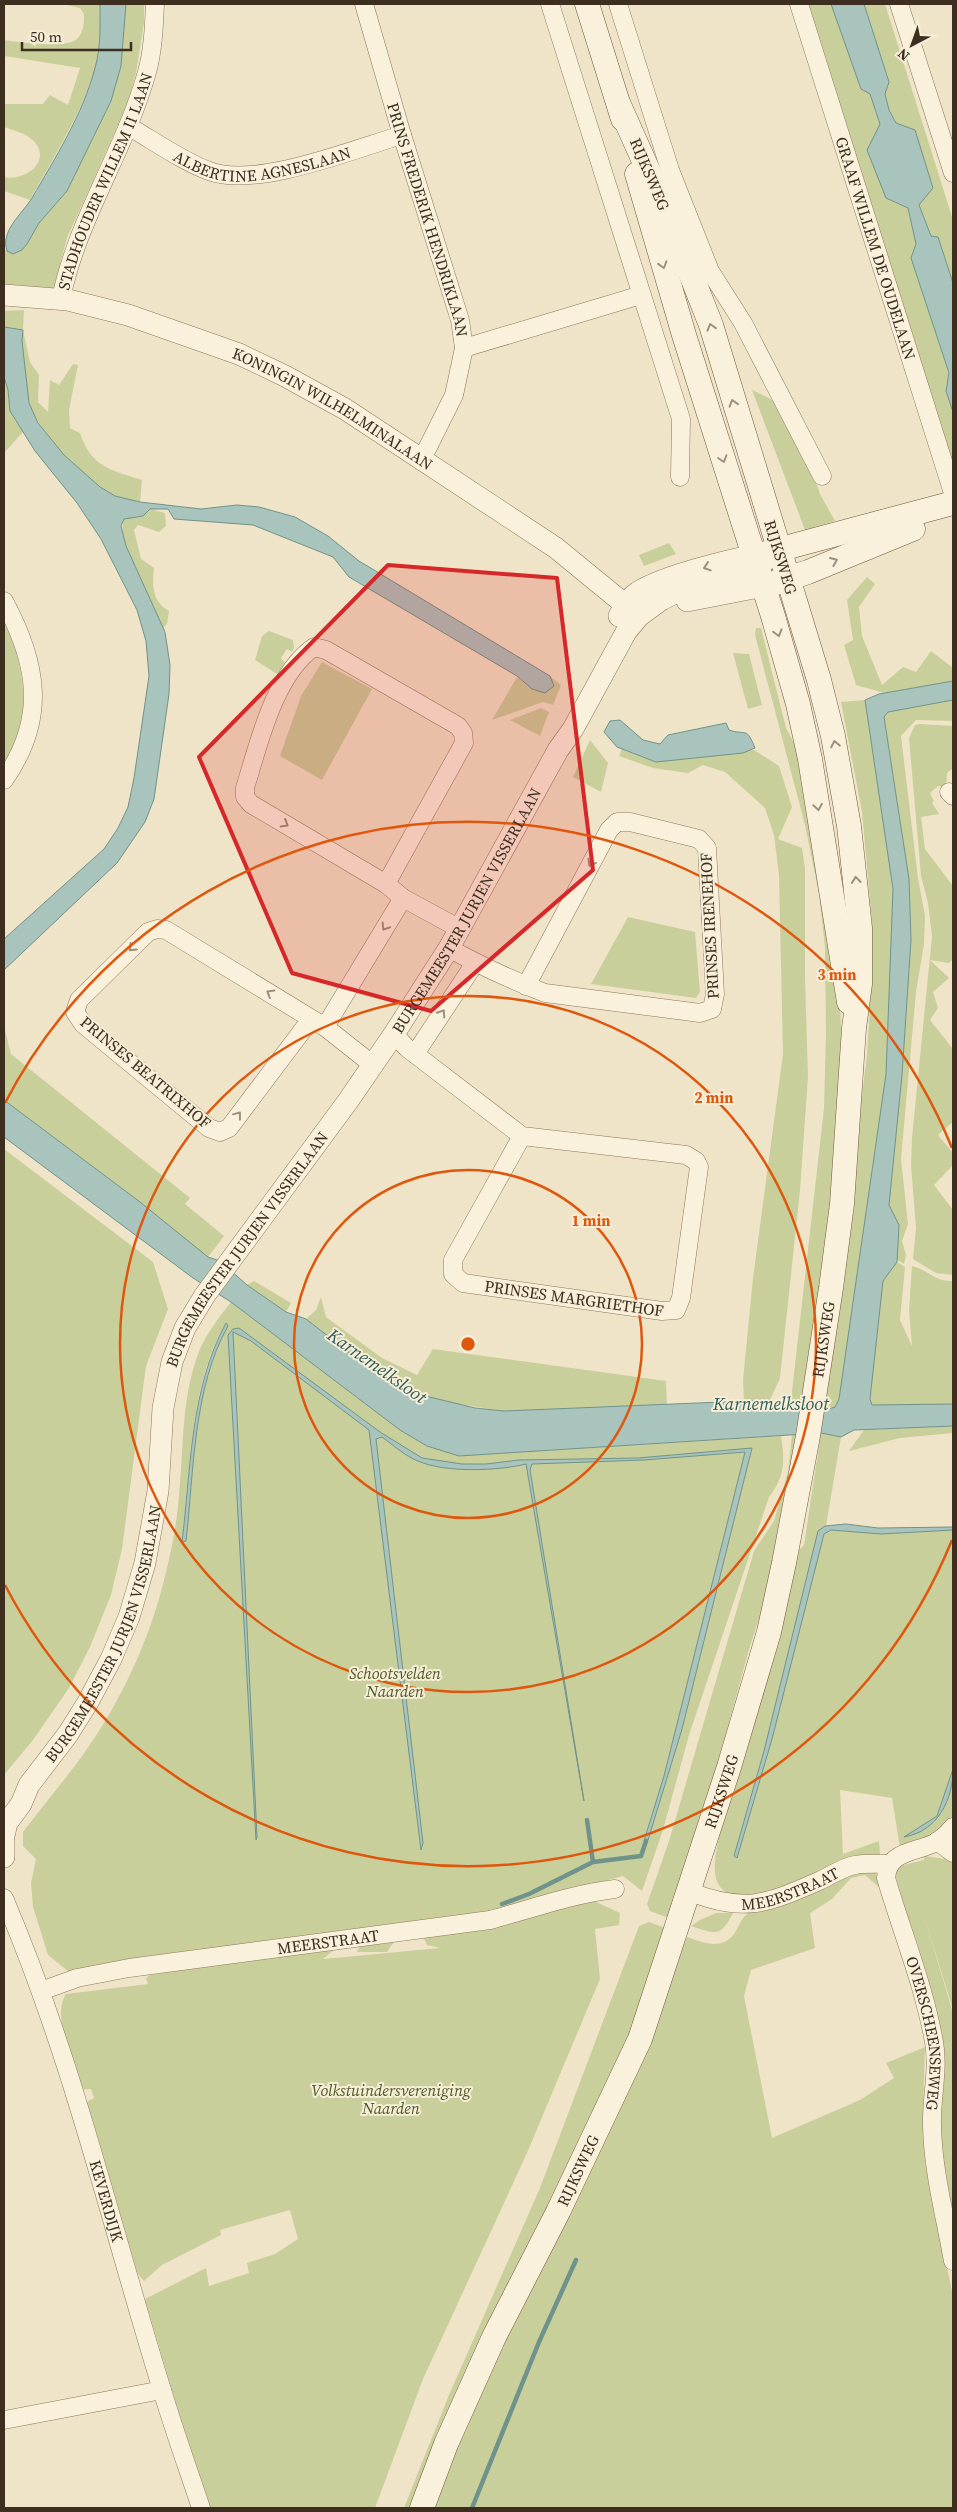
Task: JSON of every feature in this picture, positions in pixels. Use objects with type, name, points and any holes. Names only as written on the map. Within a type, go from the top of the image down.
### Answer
[{"type":"main road","name":"RIJKSWEG","points":[[587,4],[620,105],[651,228],[786,661],[810,758],[854,1028]]},
{"type":"main road","name":"RIJKSWEG","points":[[422,2508],[446,2444],[490,2346],[558,2212],[640,2039],[690,1892],[769,1632],[808,1436],[842,1204],[854,1028],[860,984],[860,928],[850,826],[834,736],[711,325],[664,206],[620,105]]},
{"type":"main road","points":[[758,569],[780,551],[953,503]]},
{"type":"main road","points":[[758,569],[788,579],[902,532],[953,516]]},
{"type":"street","name":"STADHOUDER WILLEM II LAAN","points":[[61,299],[65,278],[87,214],[128,126],[148,70],[155,4]]},
{"type":"street","name":"PRINS FREDERIK HENDRIKLAAN","points":[[364,4],[402,135],[460,320],[464,348],[454,395],[421,460]]},
{"type":"street","points":[[550,4],[680,419],[680,477]]},
{"type":"street","name":"RIJKSWEG","points":[[618,4],[670,170],[710,271],[743,323],[822,476]]},
{"type":"street","name":"GRAAF WILLEM DE OUDELAAN","points":[[799,4],[953,493]]},
{"type":"street","points":[[899,4],[953,173]]},
{"type":"street","name":"ALBERTINE AGNESLAAN","points":[[128,126],[210,172],[244,175],[274,174],[402,135]]},
{"type":"street","name":"KONINGIN WILHELMINALAAN","points":[[4,295],[61,299],[128,315],[239,354],[285,376],[345,409],[556,548],[637,610]]},
{"type":"street","points":[[464,348],[641,296]]},
{"type":"street","points":[[728,560],[758,569],[637,610],[637,592],[654,584],[728,560]]},
{"type":"street","points":[[4,601],[20,631],[28,656],[33,684],[30,728],[15,764],[4,780]]},
{"type":"street","name":"BURGEMEESTER JURJEN VISSERLAAN","points":[[4,1807],[30,1784],[68,1734],[111,1659],[129,1617],[145,1563],[156,1500],[163,1408],[172,1362],[185,1328],[205,1295],[373,1065],[449,948],[637,610]]},
{"type":"street","points":[[386,884],[464,742],[463,733],[458,726],[326,650],[314,647],[305,653],[274,697],[245,788],[245,797],[251,804],[386,884],[403,898],[460,929]]},
{"type":"street","name":"PRINSES IRENEHOF","points":[[449,948],[475,963],[526,986],[545,993],[700,1012],[712,1009],[715,994],[707,848],[704,842],[699,839],[630,822],[617,822],[609,830],[526,986]]},
{"type":"street","name":"PRINSES BEATRIXHOF","points":[[373,1065],[318,1023],[166,930],[156,929],[148,932],[79,1000],[75,1012],[83,1024],[209,1128],[220,1132],[229,1128],[318,1023],[367,957],[403,898]]},
{"type":"street","name":"BURGEMEESTER JURJEN VISSERLAAN","points":[[415,1054],[475,963]]},
{"type":"street","points":[[394,1034],[415,1054],[522,1136]]},
{"type":"street","name":"PRINSES MARGRIETHOF","points":[[522,1136],[686,1155],[696,1161],[699,1167],[681,1298],[676,1310],[662,1312],[463,1283],[453,1274],[453,1260],[522,1136]]},
{"type":"street","name":"BURGEMEESTER JURJEN VISSERLAAN","points":[[4,1838],[7,1823],[21,1804],[30,1784]]},
{"type":"street","points":[[890,1864],[899,1856],[937,1842],[953,1827]]},
{"type":"street","points":[[4,1838],[4,1857]]},
{"type":"street","points":[[937,1842],[953,1853]]},
{"type":"street","name":"MEERSTRAAT","points":[[690,1892],[717,1902],[743,1906],[776,1900],[853,1865],[890,1864]]},
{"type":"street","name":"OVERSCHEENSEWEG","points":[[890,1864],[886,1878],[922,1993],[934,2043],[935,2073],[932,2125],[936,2174],[953,2261]]},
{"type":"street","name":"MEERSTRAAT","points":[[41,1991],[77,1978],[129,1968],[490,1920],[528,1911],[569,1897],[615,1889]]},
{"type":"street","name":"KEVERDIJK","points":[[4,1898],[41,1991],[78,2101],[162,2390],[201,2508]]},
{"type":"street","points":[[4,2420],[162,2390]]},
{"type":"highlighted area","points":[[388,565],[557,578],[593,870],[431,1011],[292,973],[199,757]]},
{"type":"green space","points":[[63,4],[100,4],[98,53],[95,69],[82,103],[30,200],[4,191],[4,177],[13,178],[29,172],[39,160],[40,153],[37,145],[30,138],[4,127],[4,104],[43,104],[50,95],[68,105],[80,68],[4,56],[4,40],[63,44],[77,39],[84,24],[84,14],[80,8]]},
{"type":"green space","points":[[126,4],[144,4],[144,22],[136,73],[128,103],[67,238],[54,287],[47,292],[4,288],[4,249],[7,251],[27,244],[39,223],[67,191],[111,101],[121,66]]},
{"type":"green space","points":[[807,4],[831,4],[861,89],[870,94],[880,124],[886,198],[908,208],[916,244],[911,258],[949,373],[946,391],[953,412],[953,463]]},
{"type":"green space","points":[[864,4],[885,4],[953,220],[953,283],[938,237],[931,236],[919,205],[896,123],[889,110],[885,94],[889,82]]},
{"type":"green space","points":[[24,310],[23,330],[30,362],[39,375],[38,402],[48,412],[50,380],[59,385],[73,364],[78,365],[69,410],[70,428],[80,433],[90,453],[104,466],[142,480],[140,502],[114,496],[90,480],[65,456],[43,430],[35,417],[26,390],[22,341],[23,331],[4,327],[4,311]]},
{"type":"green space","points":[[4,377],[8,390],[10,411],[23,432],[4,453]]},
{"type":"green space","points":[[752,390],[769,398],[784,411],[810,464],[820,494],[835,521],[805,530]]},
{"type":"green space","points":[[150,509],[165,513],[166,526],[159,532],[138,525],[134,530],[141,559],[154,568],[153,587],[156,598],[169,611],[167,624],[163,628],[129,558],[123,529],[124,519],[143,516]]},
{"type":"green space","points":[[669,543],[676,554],[644,566],[639,555]]},
{"type":"green space","points":[[867,577],[875,584],[859,607],[862,636],[882,685],[903,667],[916,672],[931,651],[953,668],[953,681],[884,693],[856,685],[844,645],[853,640],[847,600]]},
{"type":"green space","points":[[4,622],[19,662],[22,677],[23,706],[18,739],[4,767]]},
{"type":"green space","points":[[756,628],[761,628],[786,728],[799,753],[838,960],[842,1052],[825,1266],[805,1411],[790,1409],[824,1108],[826,1033],[825,947],[819,894],[805,825],[755,635]]},
{"type":"green space","points":[[269,631],[293,640],[294,648],[292,652],[287,649],[281,658],[285,663],[277,674],[255,660],[262,636]]},
{"type":"green space","points":[[733,653],[749,654],[762,705],[748,709]]},
{"type":"green space","points":[[322,662],[372,689],[322,780],[280,756],[301,696]]},
{"type":"green space","points":[[550,676],[561,685],[553,705],[543,702],[492,720],[517,677],[532,689],[554,686]]},
{"type":"green space","points":[[865,700],[893,889],[886,1074],[839,1399],[835,1407],[821,1412],[867,1056],[872,966],[872,922],[862,812],[841,702]]},
{"type":"green space","points":[[953,700],[953,721],[916,720],[901,736],[918,878],[925,916],[924,944],[916,992],[901,1159],[908,1224],[902,1241],[906,1255],[904,1264],[896,1259],[899,1225],[889,1205],[902,1075],[911,940],[909,879],[884,717],[888,712]]},
{"type":"green space","points":[[541,708],[549,712],[540,736],[510,720]]},
{"type":"green space","points":[[915,725],[953,726],[953,768],[947,773],[946,787],[938,786],[930,793],[934,801],[932,803],[939,814],[921,817],[925,849],[953,886],[953,959],[949,963],[930,960],[949,978],[933,992],[938,1008],[930,1020],[953,1049],[953,1122],[938,1135],[953,1153],[953,1165],[934,1185],[953,1210],[953,1275],[936,1273],[913,1259],[916,1228],[911,1166],[912,1138],[932,936],[928,903],[921,876],[909,738]]},
{"type":"green space","points":[[590,740],[608,763],[601,792],[573,777]]},
{"type":"green space","points":[[622,749],[656,762],[754,750],[779,766],[792,807],[778,839],[802,848],[805,869],[805,975],[808,1077],[800,1190],[780,1378],[770,1400],[744,1403],[743,1380],[753,1278],[783,1054],[779,875],[774,835],[765,808],[725,772],[703,765],[688,773],[653,768],[619,756]]},
{"type":"green space","points":[[628,917],[695,932],[700,992],[696,998],[591,984]]},
{"type":"green space","points":[[4,1026],[11,1054],[190,1198],[185,1204],[224,1236],[208,1257],[140,1202],[4,1100]]},
{"type":"green space","points":[[4,1149],[153,1262],[168,1309],[146,1366],[122,1549],[111,1595],[90,1647],[69,1688],[33,1740],[4,1775]]},
{"type":"green space","points":[[897,1262],[905,1267],[900,1320],[912,1346],[909,1310],[912,1266],[941,1280],[953,1281],[953,1404],[872,1405],[870,1399],[883,1281]]},
{"type":"green space","points":[[254,1281],[291,1303],[286,1312],[247,1285]]},
{"type":"green space","points":[[321,1297],[326,1317],[382,1358],[417,1375],[433,1349],[666,1381],[667,1405],[504,1411],[444,1402],[409,1392],[382,1378],[306,1319],[316,1310]]},
{"type":"green space","name":"Schootsvelden Naarden","points":[[231,1302],[400,1430],[459,1456],[781,1436],[783,1461],[781,1476],[769,1497],[689,1735],[663,1830],[642,1891],[623,1876],[396,1939],[387,1952],[357,1952],[364,1934],[73,1975],[48,1955],[33,1907],[31,1883],[36,1859],[23,1846],[23,1832],[78,1762],[98,1732],[122,1691],[142,1648],[158,1603],[173,1538],[178,1506],[184,1421],[189,1384],[200,1349],[214,1325]],"holes":[[[226,1323],[228,1326],[216,1350],[201,1403],[186,1540],[182,1542],[193,1429],[198,1400],[214,1346]],[[746,1449],[752,1449],[682,1729],[648,1840],[645,1841],[705,1620]]]},
{"type":"green space","points":[[953,1426],[953,1433],[900,1438],[849,1451],[864,1430]]},
{"type":"green space","points":[[821,1433],[841,1437],[826,1526],[818,1532],[764,1751],[734,1856],[736,1858],[824,1534],[831,1530],[881,1534],[953,1530],[953,1769],[937,1816],[906,1836],[942,1813],[953,1782],[953,1816],[936,1835],[900,1848],[892,1798],[840,1790],[843,1854],[879,1841],[880,1854],[843,1866],[785,1890],[765,1895],[746,1896],[728,1893],[720,1887],[716,1879],[717,1848],[723,1822],[741,1770],[751,1733],[794,1555],[804,1545]]},
{"type":"green space","points":[[801,1434],[771,1583],[750,1646],[694,1849],[669,1918],[650,1911],[647,1904],[669,1841],[754,1551],[774,1521],[788,1472],[792,1435]]},
{"type":"green space","points":[[924,1856],[953,1860],[953,2010],[923,1912],[953,2013],[953,2215],[940,2142],[938,2023],[894,1870],[899,1866],[924,1860]]},
{"type":"green space","points":[[875,1870],[880,1888],[865,1875],[851,1878],[832,1899],[810,1913],[815,1948],[751,1970],[744,1996],[772,2138],[860,2100],[894,2078],[886,2063],[925,2047],[923,2115],[925,2162],[953,2296],[953,2508],[432,2508],[480,2389],[672,1976],[687,1937],[711,1944],[723,1942],[734,1934],[747,1914],[856,1871]]},
{"type":"green space","name":"Volkstuindersvereniging Naarden","points":[[590,1899],[620,1913],[619,1925],[595,1929],[600,1979],[527,2153],[423,2379],[375,2508],[207,2508],[145,2299],[206,2268],[209,2286],[249,2273],[247,2263],[275,2254],[298,2239],[290,2210],[220,2230],[221,2235],[162,2265],[144,2281],[137,2273],[85,2103],[94,2098],[91,2089],[81,2090],[65,2041],[61,2015],[62,2003],[66,1994],[148,1984],[146,1979],[149,1975],[339,1946],[323,1959],[440,1948],[427,1945],[422,1934]]},
{"type":"green space","points":[[716,1913],[733,1913],[721,1930],[712,1932],[691,1926],[700,1920]]},
{"type":"green space","points":[[649,1922],[665,1928],[646,2000],[417,2508],[404,2508],[449,2395],[540,2188],[639,1926]]},
{"type":"water","points":[[100,4],[126,4],[121,66],[111,101],[67,191],[39,223],[22,250],[13,254],[7,251],[6,244],[9,230],[32,198],[59,151],[76,119],[90,85],[100,36]]},
{"type":"water","points":[[831,4],[864,4],[889,82],[885,94],[889,110],[896,123],[915,130],[933,188],[919,205],[931,236],[938,237],[953,283],[953,412],[946,391],[949,373],[911,258],[916,244],[908,208],[886,198],[867,150],[880,124],[870,94],[861,89]]},
{"type":"water","points":[[4,327],[23,330],[22,341],[29,403],[38,423],[64,455],[100,487],[115,496],[140,502],[201,509],[237,505],[259,507],[295,517],[328,536],[359,561],[550,676],[554,686],[545,693],[532,689],[517,676],[349,577],[333,557],[253,525],[174,519],[168,509],[150,509],[143,516],[124,519],[121,526],[126,546],[165,632],[170,665],[169,694],[154,799],[145,822],[117,863],[4,970],[4,939],[104,849],[118,828],[128,807],[134,778],[149,676],[146,641],[137,610],[101,539],[77,503],[35,451],[10,411],[8,390],[4,377]]},
{"type":"water","name":"Karnemelksloot","points":[[953,681],[953,700],[888,712],[884,717],[909,879],[911,940],[902,1075],[889,1205],[899,1225],[897,1262],[883,1281],[870,1399],[872,1405],[953,1404],[953,1426],[854,1430],[841,1437],[821,1433],[459,1456],[427,1446],[400,1430],[231,1302],[193,1278],[4,1137],[4,1100],[140,1202],[208,1257],[220,1261],[247,1285],[286,1312],[306,1319],[382,1378],[409,1392],[475,1408],[504,1411],[770,1400],[794,1410],[802,1411],[818,1411],[835,1407],[839,1399],[886,1074],[893,889],[865,700],[879,694]]},
{"type":"water","points":[[620,720],[643,740],[660,744],[668,735],[726,723],[729,730],[748,734],[755,748],[743,753],[656,762],[617,747],[604,732],[610,721]]},
{"type":"water","points":[[226,1323],[228,1326],[216,1350],[201,1403],[186,1541],[182,1542],[190,1458],[199,1402],[214,1348]]},
{"type":"water","points":[[239,1328],[380,1432],[422,1458],[462,1464],[486,1464],[519,1460],[638,1458],[752,1448],[682,1729],[648,1840],[644,1841],[664,1776],[745,1452],[644,1460],[532,1464],[530,1470],[584,1801],[526,1464],[472,1470],[442,1468],[413,1459],[382,1437],[376,1439],[423,1843],[421,1850],[369,1430],[251,1341],[233,1332],[256,1840],[228,1335],[233,1329]]},
{"type":"water","points":[[846,1524],[878,1528],[953,1527],[953,1530],[881,1534],[831,1530],[824,1534],[772,1739],[737,1858],[734,1856],[764,1751],[818,1531],[825,1526]]},
{"type":"water","points":[[953,1769],[950,1792],[941,1812],[926,1828],[916,1834],[904,1837],[937,1816]]},
{"type":"waterway","points":[[587,1820],[593,1862]]},
{"type":"waterway","points":[[502,1904],[529,1894],[593,1862],[641,1856],[646,1841]]},
{"type":"waterway","points":[[472,2508],[539,2342],[576,2260]]}]
